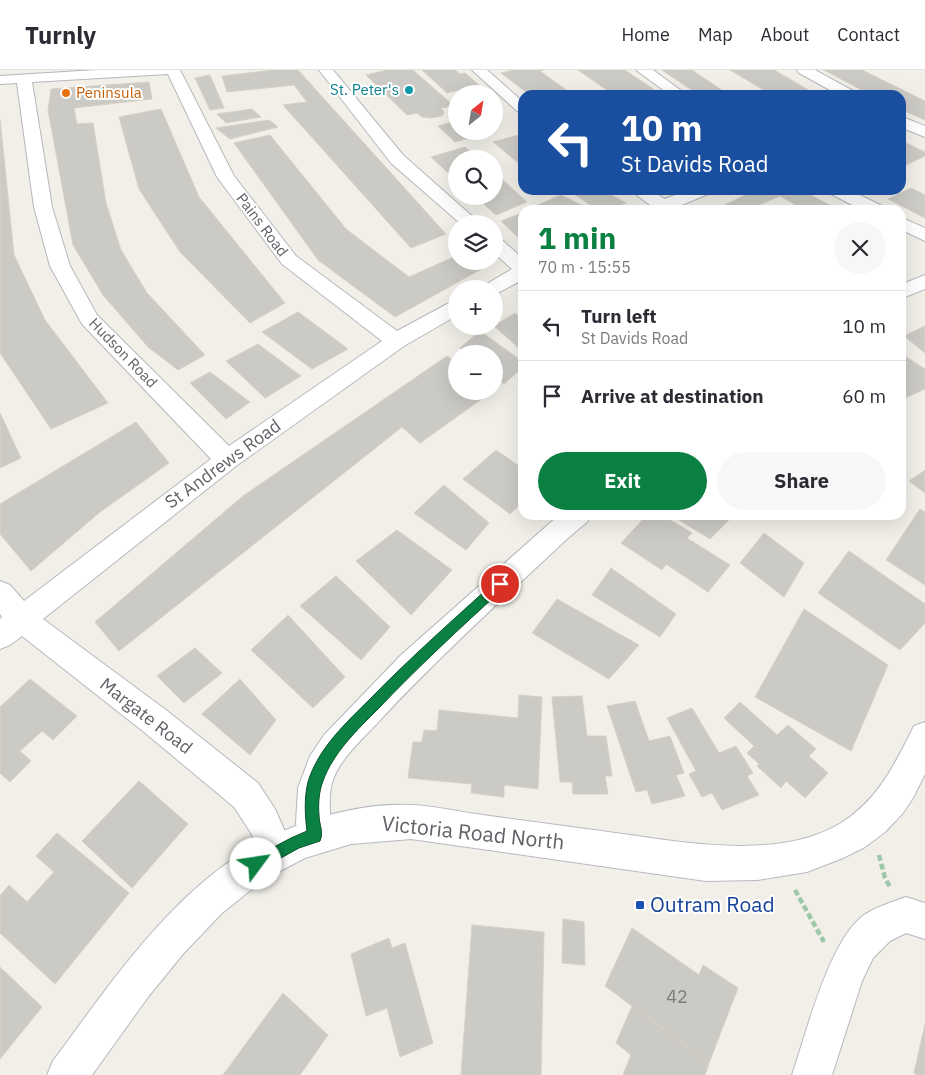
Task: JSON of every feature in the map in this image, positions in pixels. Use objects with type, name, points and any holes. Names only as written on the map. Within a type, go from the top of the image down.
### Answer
[{"type":"street","points":[[0,80],[168,70]]},
{"type":"street","name":"Pains Road","points":[[173,70],[226,177],[289,260],[396,341]]},
{"type":"street","points":[[326,70],[397,159],[462,215]]},
{"type":"street","points":[[478,70],[518,105]]},
{"type":"street","points":[[643,70],[673,90]]},
{"type":"street","points":[[804,70],[841,90]]},
{"type":"street","name":"Hudson Road","points":[[24,79],[43,207],[60,266],[89,319],[227,460]]},
{"type":"street","points":[[906,124],[925,132]]},
{"type":"street","points":[[645,195],[656,205]]},
{"type":"street","points":[[666,205],[690,195]]},
{"type":"street","points":[[847,195],[866,205]]},
{"type":"street","points":[[906,225],[925,235]]},
{"type":"street","points":[[503,251],[518,264]]},
{"type":"street","points":[[503,283],[518,274]]},
{"type":"street","points":[[906,290],[925,281]]},
{"type":"street","name":"St Andrews Road","points":[[10,627],[227,460],[396,341],[448,312]]},
{"type":"street","points":[[315,836],[312,815],[315,782],[326,758],[335,746],[412,665],[572,520]]},
{"type":"street","name":"Margate Road","points":[[0,593],[10,627],[155,721],[246,795],[263,821],[277,852]]},
{"type":"street","name":"Victoria Road North","points":[[66,1075],[138,979],[196,912],[225,886],[277,852],[315,836],[355,825],[381,821],[411,822],[706,863],[733,864],[780,861],[828,847],[864,830],[893,800],[925,737]]},
{"type":"street","points":[[812,1075],[845,975],[860,945],[877,928],[916,918]]},
{"type":"path","points":[[871,823],[885,878],[916,918]]},
{"type":"path","points":[[780,861],[814,928],[845,975]]},
{"type":"building","points":[[274,70],[298,70],[446,234],[411,248],[283,105],[307,102],[294,85],[227,92],[222,76]]},
{"type":"building","name":"St. Peter's","points":[[388,70],[413,70],[448,101],[448,107],[441,108],[444,112],[442,116],[431,118],[422,117],[417,113],[407,115],[366,75]]},
{"type":"building","points":[[422,70],[455,70],[460,74],[465,73],[479,85],[448,85],[447,93]]},
{"type":"building","points":[[514,70],[544,70],[540,71],[566,90],[523,90],[501,73]]},
{"type":"building","points":[[578,70],[625,70],[655,90],[607,90]]},
{"type":"building","points":[[662,70],[692,70],[722,90],[692,90]]},
{"type":"building","points":[[730,70],[774,70],[809,90],[764,90]]},
{"type":"building","points":[[824,70],[862,70],[903,90],[862,90]]},
{"type":"building","points":[[210,75],[224,108],[210,110],[195,78]]},
{"type":"building","points":[[149,82],[152,99],[74,108],[77,124],[93,123],[106,203],[121,250],[147,293],[205,355],[178,370],[148,347],[103,295],[73,245],[48,110],[51,89]]},
{"type":"building","points":[[906,92],[925,101],[925,120],[906,112]]},
{"type":"building","points":[[161,109],[199,197],[285,303],[250,323],[180,252],[139,189],[119,117]]},
{"type":"building","points":[[252,109],[261,117],[226,123],[217,114]]},
{"type":"building","points":[[0,119],[14,255],[45,320],[108,403],[51,429],[0,353]]},
{"type":"building","points":[[269,120],[278,127],[230,139],[216,128]]},
{"type":"building","points":[[448,123],[448,135],[438,126]]},
{"type":"building","points":[[270,135],[346,229],[409,277],[448,260],[448,270],[480,270],[462,280],[448,280],[448,288],[395,317],[318,260],[234,143]]},
{"type":"building","points":[[518,135],[518,163],[493,142]]},
{"type":"building","points":[[906,143],[925,152],[925,156],[906,165]]},
{"type":"building","points":[[465,147],[468,150],[455,150]]},
{"type":"building","points":[[448,152],[448,173],[431,157]]},
{"type":"building","points":[[503,180],[527,202],[496,215],[485,205],[503,205]]},
{"type":"building","points":[[911,188],[925,195],[925,218],[906,208],[906,205],[900,205],[888,199],[896,195],[906,195],[906,190]]},
{"type":"building","points":[[561,195],[581,205],[538,205]]},
{"type":"building","points":[[576,195],[612,195],[626,203],[620,205],[591,205]]},
{"type":"building","points":[[746,195],[810,195],[830,205],[795,205],[780,196],[759,205],[724,205]]},
{"type":"building","points":[[518,215],[518,237],[503,223],[503,220]]},
{"type":"building","points":[[298,312],[348,349],[312,369],[262,332]]},
{"type":"building","points":[[515,313],[518,316],[518,347],[503,334],[503,320]]},
{"type":"building","points":[[925,326],[925,353],[906,338],[906,335]]},
{"type":"building","points":[[475,335],[486,335],[500,345],[464,345]]},
{"type":"building","points":[[258,344],[301,376],[265,398],[226,361]]},
{"type":"building","points":[[503,347],[518,358],[518,372],[504,384]]},
{"type":"building","points":[[447,356],[448,400],[480,400],[420,443],[402,427],[119,651],[95,622],[243,496]]},
{"type":"building","points":[[906,357],[925,369],[925,389],[906,398]]},
{"type":"building","points":[[210,372],[250,402],[226,419],[190,383]]},
{"type":"building","points":[[0,413],[21,458],[0,468]]},
{"type":"building","points":[[136,422],[169,463],[100,512],[31,571],[0,534],[0,504]]},
{"type":"building","points":[[496,450],[518,465],[518,507],[510,514],[463,479]]},
{"type":"building","points":[[925,470],[925,493],[909,481]]},
{"type":"building","points":[[444,485],[489,523],[466,550],[414,513]]},
{"type":"building","points":[[920,509],[925,512],[925,585],[886,560]]},
{"type":"building","points":[[642,520],[670,520],[692,533],[687,538],[730,565],[708,592],[666,564],[662,570],[621,543]]},
{"type":"building","points":[[679,520],[729,520],[710,539]]},
{"type":"building","points":[[397,530],[452,570],[411,615],[356,561]]},
{"type":"building","points":[[764,533],[804,563],[784,597],[740,563]]},
{"type":"building","points":[[849,551],[925,604],[925,623],[900,650],[818,593]]},
{"type":"building","points":[[611,568],[676,614],[660,637],[592,595]]},
{"type":"building","points":[[336,576],[390,627],[361,660],[300,606]]},
{"type":"building","points":[[557,599],[639,645],[609,679],[532,633]]},
{"type":"building","points":[[804,609],[888,665],[851,751],[755,697]]},
{"type":"building","points":[[288,615],[345,677],[313,708],[251,650]]},
{"type":"building","points":[[195,648],[222,673],[184,703],[157,676]]},
{"type":"building","points":[[30,679],[77,716],[53,740],[42,731],[20,751],[31,761],[10,782],[0,773],[0,707]]},
{"type":"building","points":[[240,679],[276,720],[250,755],[202,714]]},
{"type":"building","points":[[519,695],[542,697],[538,789],[504,785],[504,797],[471,793],[472,784],[408,778],[413,742],[422,742],[424,730],[437,731],[439,710],[518,718]]},
{"type":"building","points":[[582,696],[587,736],[606,736],[612,776],[605,776],[608,794],[573,794],[572,782],[560,782],[552,697]]},
{"type":"building","points":[[635,701],[649,741],[670,736],[684,773],[676,775],[685,796],[652,804],[647,790],[636,792],[607,706]]},
{"type":"building","points":[[740,702],[777,735],[788,725],[816,749],[809,756],[828,773],[805,798],[786,781],[781,788],[757,766],[759,764],[747,753],[754,746],[724,718]]},
{"type":"building","points":[[692,708],[719,753],[736,746],[753,773],[747,776],[759,795],[722,810],[712,793],[702,797],[689,774],[696,771],[667,718]]},
{"type":"building","points":[[139,781],[188,824],[132,888],[82,841]]},
{"type":"building","points":[[57,833],[129,893],[55,984],[0,933],[0,896],[9,885],[27,902],[54,872],[36,856]]},
{"type":"building","points":[[563,919],[584,922],[585,965],[562,963]]},
{"type":"building","points":[[472,925],[544,932],[541,1075],[461,1075]]},
{"type":"building","points":[[632,928],[699,975],[703,965],[738,988],[709,1063],[605,986]]},
{"type":"building","points":[[389,938],[392,948],[405,943],[433,1043],[400,1057],[387,1008],[366,1016],[351,954]]},
{"type":"building","points":[[0,967],[42,1007],[0,1059]]},
{"type":"building","points":[[283,993],[328,1035],[300,1075],[223,1075]]},
{"type":"building","points":[[632,1006],[709,1063],[705,1075],[623,1075],[631,1055],[616,1043]]},
{"type":"building","points":[[925,1024],[925,1075],[917,1075],[914,1073]]},
{"type":"place","name":"St. Peter's","points":[[409,90]]},
{"type":"place","name":"Peninsula","points":[[66,93]]},
{"type":"place","name":"Outram Road","points":[[640,905]]},
{"type":"route","points":[[256,864],[277,852],[315,836],[312,815],[313,794],[315,782],[326,758],[376,701],[500,584]]}]
